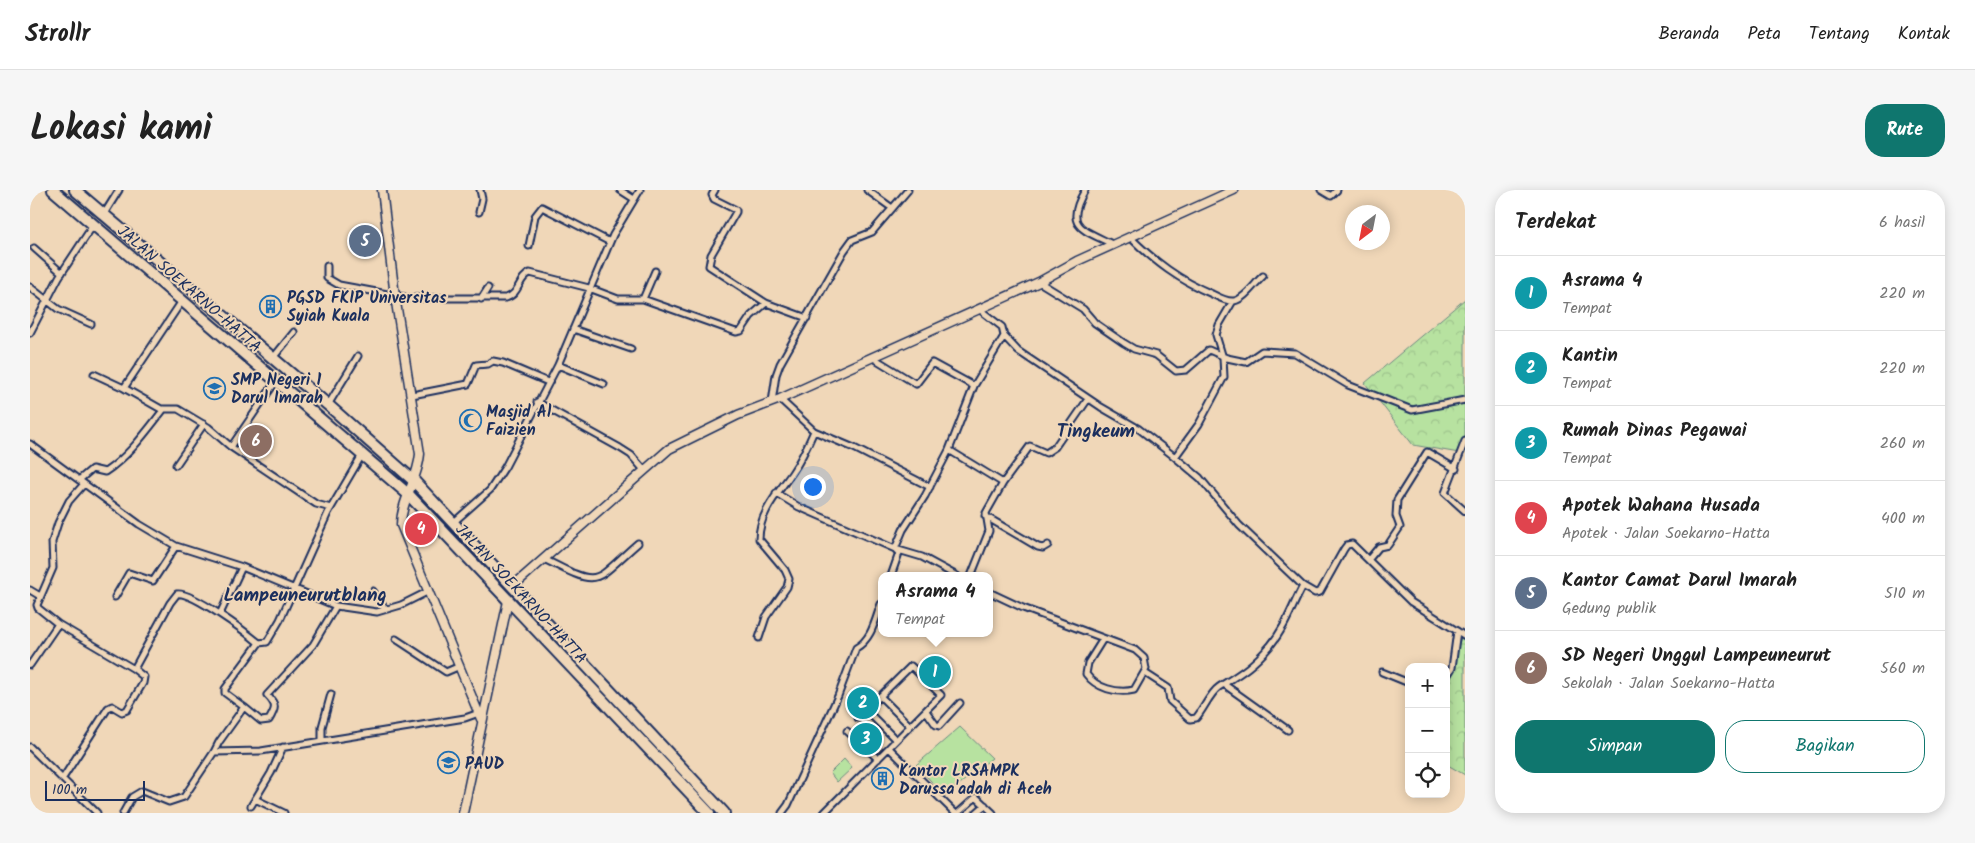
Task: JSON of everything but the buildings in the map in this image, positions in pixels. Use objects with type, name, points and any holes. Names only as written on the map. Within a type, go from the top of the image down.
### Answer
[{"type":"highway","name":"JALAN SOEKARNO-HATTA","points":[[53,190],[408,494],[508,601],[581,670],[724,813]]},
{"type":"highway","name":"JALAN SOEKARNO-HATTA","points":[[75,190],[328,405],[414,481],[512,586],[581,670],[705,812]]},
{"type":"street","points":[[104,214],[119,190]]},
{"type":"street","points":[[382,190],[395,296],[420,454],[419,469],[403,506],[401,526],[480,716]]},
{"type":"street","points":[[479,212],[482,199],[480,190]]},
{"type":"street","points":[[620,190],[634,199]]},
{"type":"street","points":[[454,522],[490,490],[505,466],[558,365],[610,242],[640,190]]},
{"type":"street","points":[[714,190],[712,195],[714,199],[736,211],[731,224],[711,255],[709,266],[766,302],[806,318]]},
{"type":"street","points":[[867,190],[892,208]]},
{"type":"street","points":[[776,401],[776,376],[780,364],[852,240],[872,232],[908,190]]},
{"type":"street","points":[[1085,190],[1076,211],[1076,222],[1079,228],[1114,244]]},
{"type":"street","points":[[512,586],[669,449],[738,415],[776,401],[1039,282],[1114,244],[1234,190]]},
{"type":"street","points":[[1321,190],[1331,196],[1337,190]]},
{"type":"street","points":[[529,246],[535,216],[542,207],[610,242]]},
{"type":"street","points":[[30,333],[62,272],[94,224]]},
{"type":"street","points":[[1130,237],[1161,267],[1191,285],[1233,301]]},
{"type":"street","points":[[34,248],[62,272]]},
{"type":"street","points":[[327,266],[327,278],[338,284],[395,296],[421,298],[481,299],[511,297],[525,275],[530,273],[589,288],[618,299],[643,299],[736,332],[741,331],[751,316],[766,302]]},
{"type":"street","points":[[643,299],[655,271]]},
{"type":"street","points":[[1175,456],[1199,424],[1224,377],[1222,354],[1217,341],[1218,330],[1233,301],[1245,294],[1263,276]]},
{"type":"street","points":[[1039,282],[1083,309],[1095,323],[1124,343],[1134,349],[1156,354],[1176,372],[1186,370],[1205,351],[1213,349],[1246,362],[1262,351],[1295,353],[1348,385],[1412,410],[1465,400]]},
{"type":"street","points":[[30,287],[58,309],[91,324]]},
{"type":"street","points":[[481,299],[488,288]]},
{"type":"street","points":[[124,388],[182,301]]},
{"type":"street","points":[[979,308],[1002,327],[1004,336],[1018,351],[1088,399],[1139,429],[1175,456],[1200,478],[1238,525],[1303,586],[1315,593],[1320,592],[1347,544],[1354,545],[1370,560],[1392,586],[1410,602],[1465,636]]},
{"type":"street","points":[[573,329],[631,349]]},
{"type":"street","points":[[273,359],[294,332]]},
{"type":"street","points":[[895,549],[907,523],[949,450],[974,386],[1004,336]]},
{"type":"street","points":[[328,405],[358,356]]},
{"type":"street","points":[[872,357],[916,384],[932,363],[974,386]]},
{"type":"street","points":[[412,395],[468,384],[476,365],[488,364],[493,361],[503,362],[548,382]]},
{"type":"street","points":[[558,365],[604,384]]},
{"type":"street","points":[[94,374],[164,409]]},
{"type":"street","points":[[231,446],[276,381]]},
{"type":"street","points":[[973,572],[989,530],[986,516],[1003,483],[1030,446],[1046,453],[1055,447],[1088,399]]},
{"type":"street","points":[[776,401],[814,431],[854,448],[930,486]]},
{"type":"street","points":[[537,402],[630,454],[644,470]]},
{"type":"street","points":[[63,778],[110,706],[122,712],[127,710],[143,683],[144,677],[134,669],[58,624],[38,608],[40,596],[53,568],[52,542],[58,523],[69,501],[92,469],[105,472],[113,466],[132,449],[164,409],[170,407],[178,409],[204,424],[231,446],[316,504],[330,508]]},
{"type":"street","points":[[176,465],[204,424]]},
{"type":"street","points":[[759,638],[766,617],[787,587],[789,579],[785,570],[759,539],[759,528],[776,493],[801,459],[814,431]]},
{"type":"street","points":[[1465,441],[1446,493],[1465,511]]},
{"type":"street","points":[[30,444],[139,524],[176,546],[242,567],[336,606],[371,613],[385,610],[429,591]]},
{"type":"street","points":[[949,450],[1003,483]]},
{"type":"street","points":[[1370,560],[1379,547],[1388,545],[1400,527],[1396,516],[1397,500],[1427,452],[1456,469]]},
{"type":"street","points":[[134,669],[170,603],[177,594],[184,594],[220,614],[259,643],[267,642],[295,589],[330,508],[362,455]]},
{"type":"street","points":[[1458,462],[1465,465]]},
{"type":"street","points":[[776,493],[799,508],[895,549],[922,557],[950,572]]},
{"type":"street","points":[[986,516],[1038,547],[1043,548],[1048,545]]},
{"type":"street","points":[[544,559],[579,576],[594,580],[606,574],[638,543]]},
{"type":"street","points":[[115,597],[129,573],[150,581],[154,580],[176,546]]},
{"type":"street","points":[[892,572],[899,553],[895,549]]},
{"type":"street","points":[[220,614],[242,567]]},
{"type":"street","points":[[1145,673],[1168,688],[1170,701],[1190,719],[1196,718],[1219,687],[1226,685],[1242,674],[1270,646],[1291,614],[1292,605],[1303,586]]},
{"type":"street","points":[[30,590],[40,596]]},
{"type":"street","points":[[373,591],[385,610]]},
{"type":"street","points":[[993,594],[1023,608],[1136,650],[1144,658],[1145,673],[1134,690],[1105,689],[1091,680],[1086,674],[1088,663],[1103,638]]},
{"type":"street","points":[[463,813],[480,716],[508,601]]},
{"type":"street","points":[[259,643],[225,689],[225,693],[261,721],[268,720],[276,709],[276,705],[267,695],[313,645],[336,606]]},
{"type":"street","points":[[782,813],[788,805],[838,696],[856,648],[863,644],[871,632],[878,612]]},
{"type":"street","points":[[30,665],[58,624]]},
{"type":"street","points":[[1450,671],[1456,631]]},
{"type":"street","points":[[396,640],[446,672],[460,666]]},
{"type":"street","points":[[824,813],[941,695],[912,666],[858,718]]},
{"type":"street","points":[[1382,672],[1405,681]]},
{"type":"street","points":[[1226,685],[1288,730]]},
{"type":"street","points":[[322,741],[322,727],[331,694]]},
{"type":"street","points":[[880,696],[910,726]]},
{"type":"street","points":[[926,711],[936,726],[939,726],[960,703]]},
{"type":"street","points":[[123,813],[132,797],[142,791],[170,802],[184,797],[244,707]]},
{"type":"street","points":[[866,710],[896,740]]},
{"type":"street","points":[[214,752],[261,751],[480,716]]},
{"type":"street","points":[[847,731],[878,759]]},
{"type":"street","points":[[30,747],[97,813]]},
{"type":"street","points":[[252,806],[283,747]]},
{"type":"street","points":[[889,748],[956,813],[974,798],[993,813]]},
{"type":"street","points":[[255,798],[284,813]]},
{"type":"street","points":[[976,813],[985,805]]},
{"type":"green space","points":[[1465,299],[1465,454],[1413,445],[1365,383]]},
{"type":"green space","points":[[1465,628],[1465,775],[1450,766],[1450,666]]},
{"type":"green space","points":[[960,727],[992,758],[945,796],[916,765]]},
{"type":"green space","points":[[844,759],[852,768],[837,782],[830,773]]},
{"type":"place","name":"Kantor Camat Darul Imarah","points":[[365,241]]},
{"type":"place","name":"PGSD FKIP Universitas Syiah Kuala","points":[[271,306]]},
{"type":"place","name":"SMP Negeri 1 Darul Imarah","points":[[215,388]]},
{"type":"place","name":"Masjid Al Faizien","points":[[470,420]]},
{"type":"place","name":"SD Negeri Unggul Lampeuneurut","points":[[256,441]]},
{"type":"place","name":"Apotek Wahana Husada","points":[[421,529]]},
{"type":"place","name":"Asrama 4","points":[[935,672]]},
{"type":"place","name":"Kantin","points":[[863,703]]},
{"type":"place","name":"Rumah Dinas Pegawai","points":[[866,739]]},
{"type":"place","name":"PAUD","points":[[449,763]]},
{"type":"place","name":"Kantor LRSAMPK Darussa'adah di Aceh","points":[[883,779]]},
{"type":"district","name":"Tingkeum","points":[[1096,430]]},
{"type":"district","name":"Lampeuneurutblang","points":[[305,594]]}]
